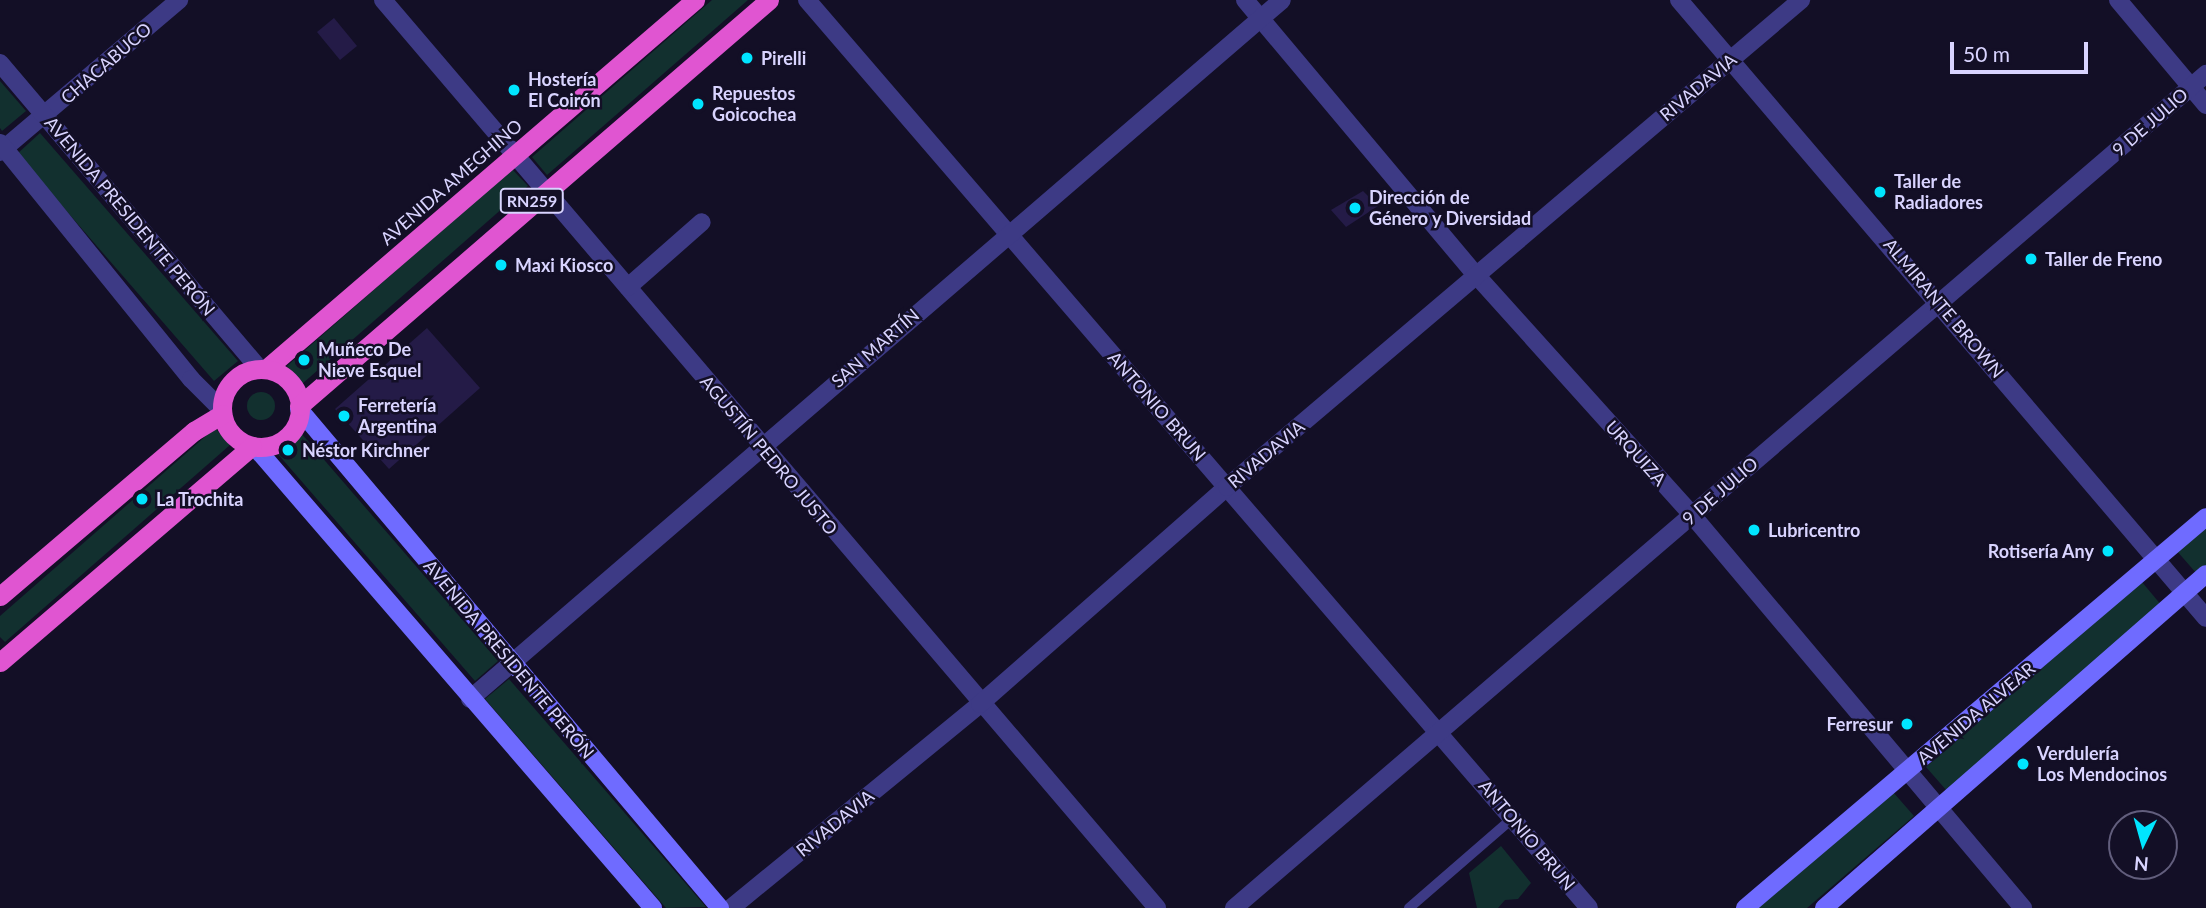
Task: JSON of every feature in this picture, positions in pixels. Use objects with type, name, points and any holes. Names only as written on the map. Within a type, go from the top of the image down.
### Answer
[{"type":"highway","name":"AVENIDA AMEGHINO","points":[[263,369],[695,0]]},
{"type":"highway","name":"RN259","points":[[2,656],[254,446],[268,447],[289,435],[299,407],[545,189],[769,0]]},
{"type":"highway","name":"RN259","points":[[222,412],[229,384],[240,375],[263,369]]},
{"type":"highway","points":[[263,369],[288,380],[299,407]]},
{"type":"highway","points":[[0,596],[194,431],[222,412],[231,434],[254,446]]},
{"type":"main road","name":"AVENIDA PRESIDENTE PERÓN","points":[[299,407],[720,908]]},
{"type":"main road","points":[[254,446],[653,908]]},
{"type":"main road","name":"AVENIDA ALVEAR","points":[[1745,908],[2206,517]]},
{"type":"main road","points":[[1824,908],[2206,574]]},
{"type":"street","name":"CHACABUCO","points":[[1,148],[46,116],[179,0]]},
{"type":"street","name":"AGUSTÍN PEDRO JUSTO","points":[[383,0],[980,704],[1157,908]]},
{"type":"street","name":"ANTONIO BRUN","points":[[807,0],[1589,908]]},
{"type":"street","name":"URQUIZA","points":[[1245,0],[1477,276],[1692,515],[2023,908]]},
{"type":"street","name":"SAN MARTÍN","points":[[470,699],[1282,0]]},
{"type":"street","name":"ALMIRANTE BROWN","points":[[1679,0],[2206,618]]},
{"type":"street","name":"RIVADAVIA","points":[[731,908],[980,704],[1227,487],[1801,0]]},
{"type":"street","points":[[2118,0],[2206,104]]},
{"type":"street","name":"AVENIDA PRESIDENTE PERÓN","points":[[0,64],[263,369]]},
{"type":"street","name":"9 DE JULIO","points":[[1234,908],[2206,74]]},
{"type":"street","points":[[1,148],[191,379],[222,412]]},
{"type":"street","points":[[628,287],[702,222]]},
{"type":"lane","points":[[1409,908],[1513,818]]},
{"type":"green space","points":[[712,0],[748,0],[547,175],[532,157]]},
{"type":"green space","points":[[0,81],[26,111],[2,131],[0,128]]},
{"type":"green space","points":[[40,133],[238,361],[214,381],[17,154]]},
{"type":"green space","points":[[512,169],[528,186],[302,384],[287,366]]},
{"type":"green space","points":[[261,392],[271,396],[275,406],[271,416],[261,420],[251,416],[247,406],[251,396]]},
{"type":"green space","points":[[215,428],[230,445],[5,642],[0,637],[0,616]]},
{"type":"green space","points":[[301,433],[498,661],[475,681],[277,453]]},
{"type":"green space","points":[[2206,525],[2206,566],[2197,574],[2176,550]]},
{"type":"green space","points":[[2142,582],[2162,606],[1947,791],[1926,767]]},
{"type":"green space","points":[[509,679],[706,907],[666,908],[485,699]]},
{"type":"green space","points":[[1893,792],[1914,816],[1807,908],[1758,908]]},
{"type":"green space","points":[[1501,846],[1531,883],[1518,899],[1505,900],[1498,908],[1477,908],[1469,873]]},
{"type":"building","points":[[334,18],[357,46],[340,60],[317,32]]},
{"type":"building","name":"Dirección de Género y Diversidad","points":[[1363,191],[1378,206],[1346,227],[1331,210]]},
{"type":"building","points":[[427,328],[480,388],[389,469],[335,409]]},
{"type":"place","name":"Pirelli","points":[[747,58]]},
{"type":"place","name":"Hostería El Coirón","points":[[514,90]]},
{"type":"place","name":"Repuestos Goicochea","points":[[698,104]]},
{"type":"place","name":"Taller de Radiadores","points":[[1880,192]]},
{"type":"place","name":"Dirección de Género y Diversidad","points":[[1355,208]]},
{"type":"place","name":"Taller de Freno","points":[[2031,259]]},
{"type":"place","name":"Maxi Kiosco","points":[[501,265]]},
{"type":"place","name":"Muñeco De Nieve Esquel","points":[[304,360]]},
{"type":"place","name":"Ferretería Argentina","points":[[344,416]]},
{"type":"place","name":"Néstor Kirchner","points":[[288,450]]},
{"type":"place","name":"La Trochita","points":[[142,499]]},
{"type":"place","name":"Lubricentro","points":[[1754,530]]},
{"type":"place","name":"Rotisería Any","points":[[2108,551]]},
{"type":"place","name":"Ferresur","points":[[1907,724]]},
{"type":"place","name":"Verdulería Los Mendocinos","points":[[2023,764]]}]
